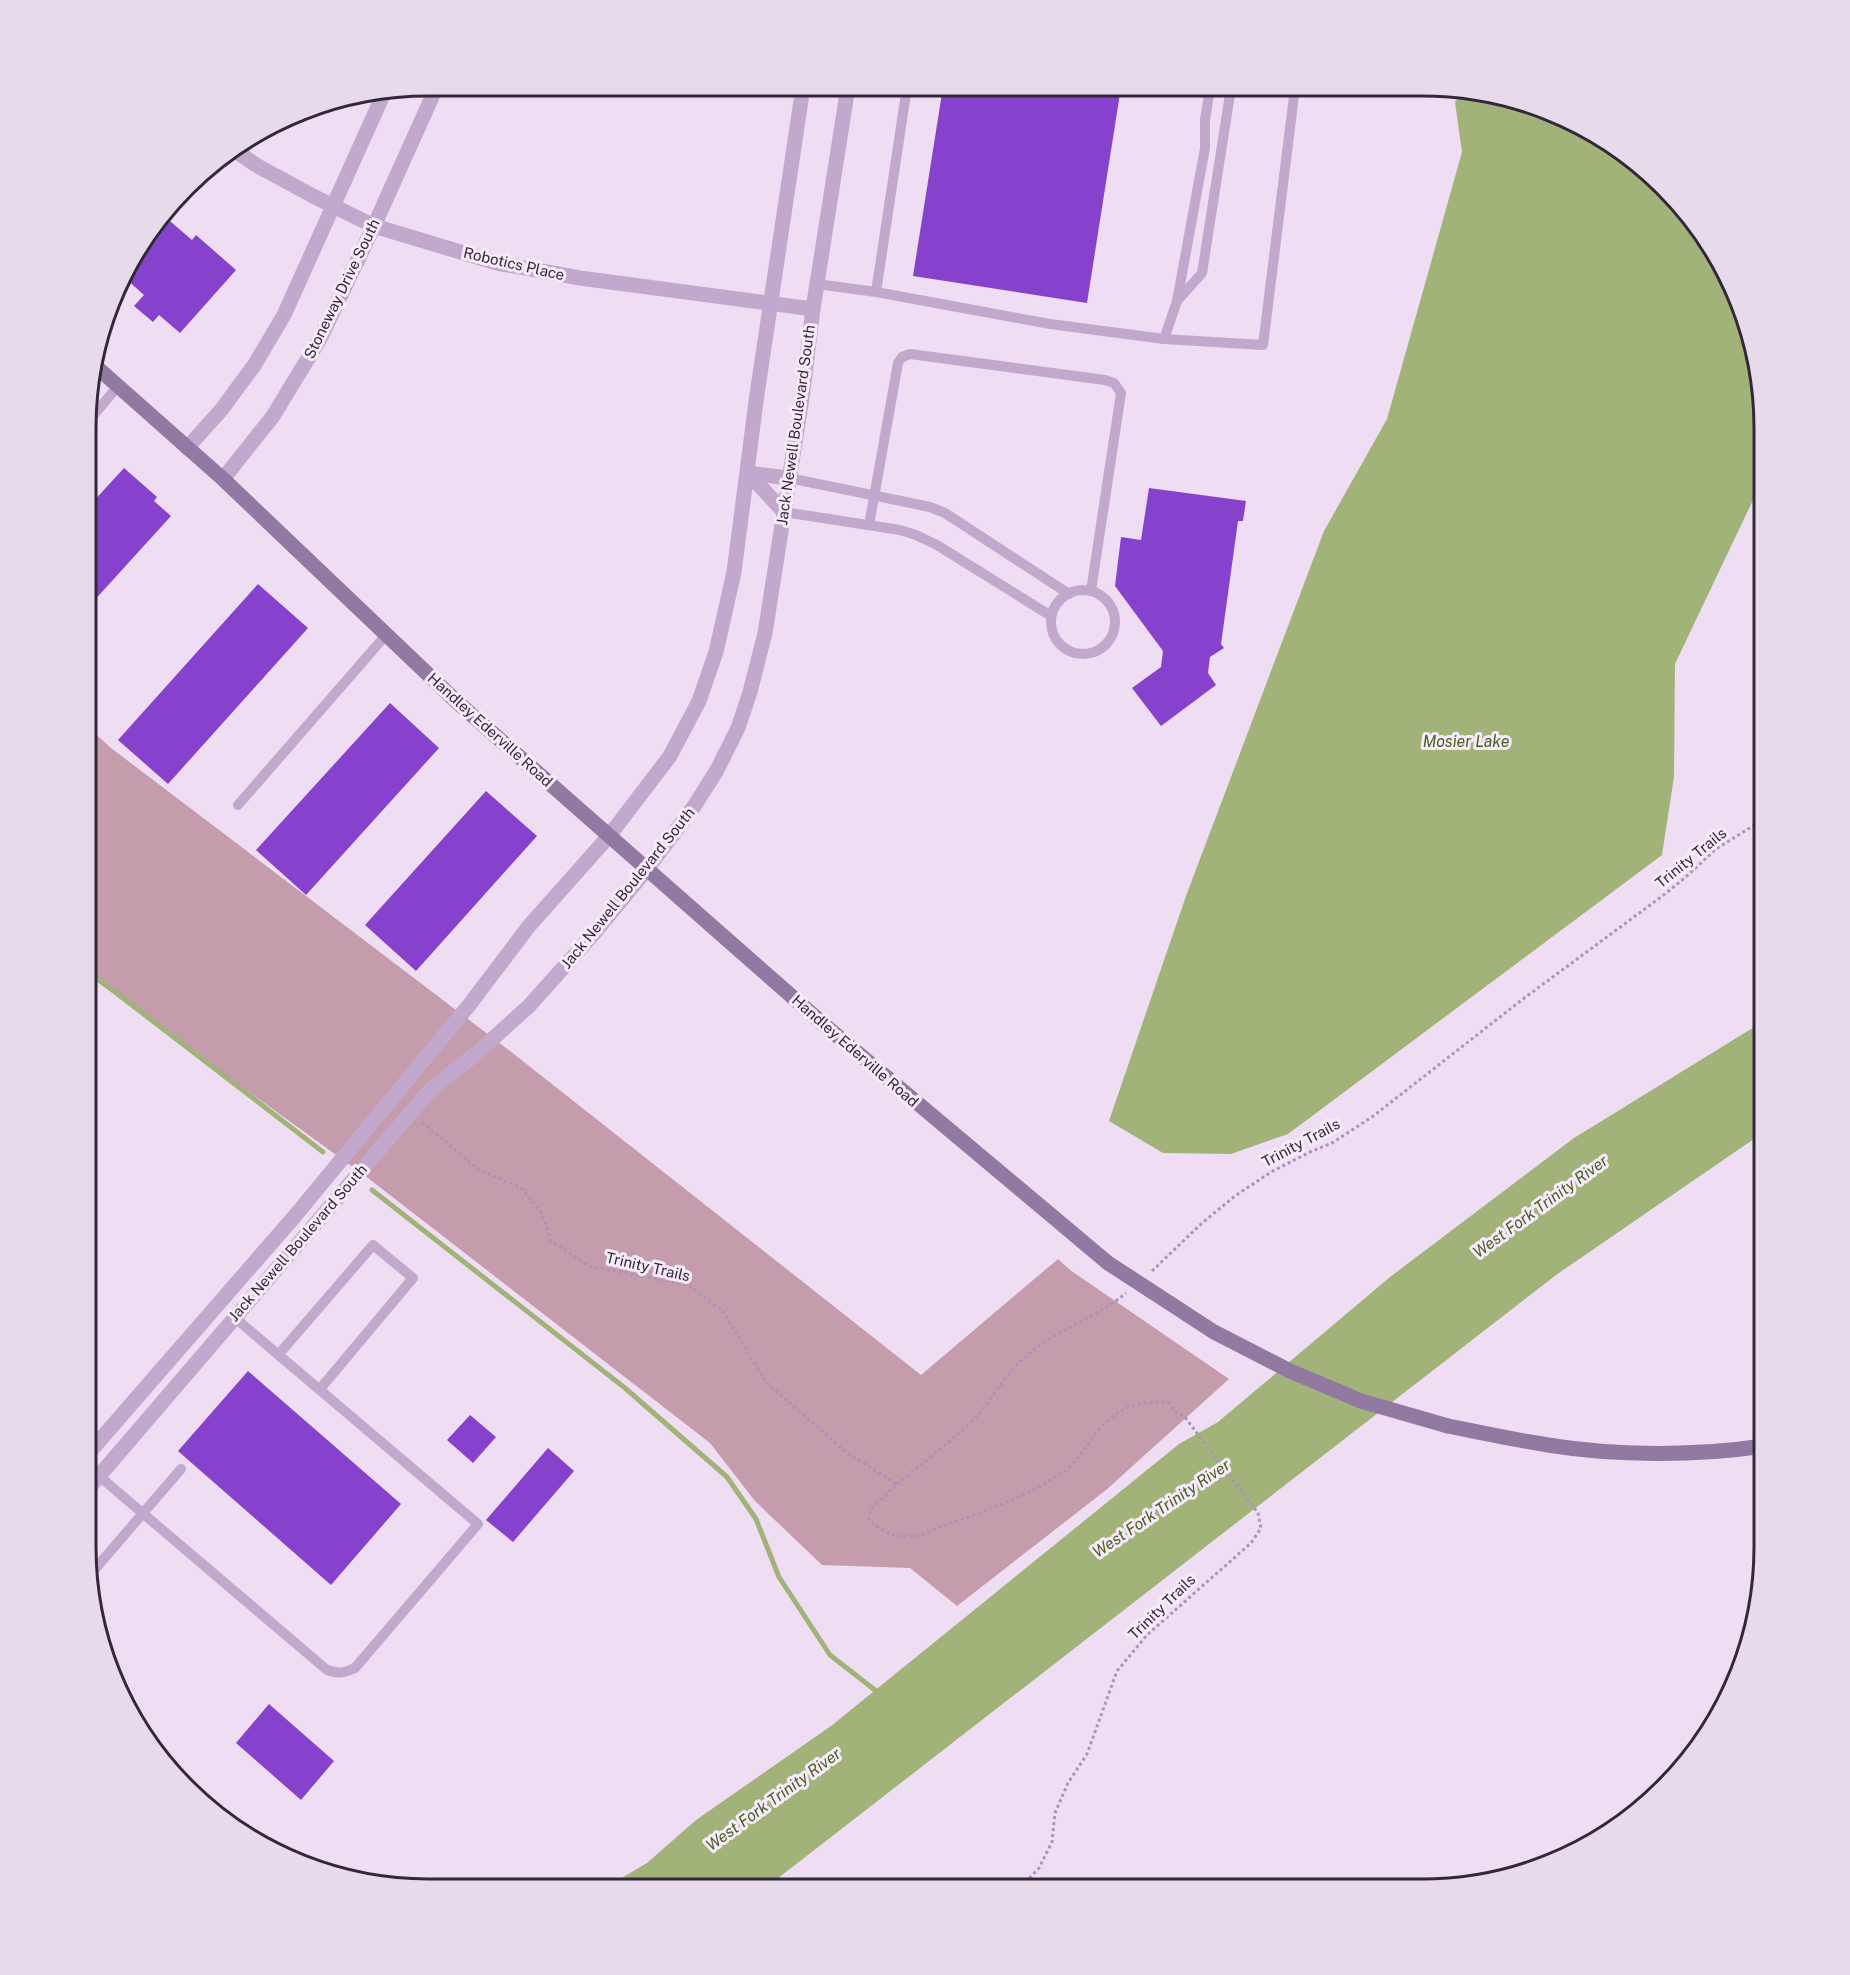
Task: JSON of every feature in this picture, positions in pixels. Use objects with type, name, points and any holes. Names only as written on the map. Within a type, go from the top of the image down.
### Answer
[{"type":"main road","name":"Handley Ederville Road","points":[[101,371],[223,479],[456,701],[822,1023],[1108,1263],[1214,1332],[1290,1371],[1361,1401],[1448,1426],[1550,1445],[1624,1452],[1695,1452],[1754,1447]]},
{"type":"street","name":"Stoneway Drive South","points":[[223,479],[273,416],[320,339],[432,96]]},
{"type":"street","name":"Jack Newell Boulevard South","points":[[96,1445],[294,1217],[470,1004],[530,926],[609,836],[670,756],[699,701],[716,652],[734,572],[770,303],[802,96]]},
{"type":"street","name":"Jack Newell Boulevard South","points":[[96,1468],[234,1318],[431,1089],[477,1053],[529,1006],[596,931],[695,806],[717,770],[738,728],[765,633],[847,96]]},
{"type":"street","points":[[188,448],[222,409],[255,364],[284,315],[381,99]]},
{"type":"street","name":"Robotics Place","points":[[240,154],[256,165],[374,226],[497,263],[580,278],[813,309]]},
{"type":"street","points":[[748,473],[789,478]]},
{"type":"street","points":[[748,473],[784,512]]},
{"type":"street","points":[[218,1304],[234,1318]]},
{"type":"lane","points":[[876,292],[906,96]]},
{"type":"lane","points":[[1164,339],[1177,301],[1205,148],[1209,96]]},
{"type":"lane","points":[[1177,301],[1202,273],[1229,96]]},
{"type":"lane","points":[[817,284],[876,292],[1050,324],[1164,339],[1263,345],[1294,96]]},
{"type":"lane","points":[[1205,130],[1224,132]]},
{"type":"lane","points":[[869,525],[898,363],[903,357],[910,354],[1105,380],[1114,383],[1121,393],[1091,591]]},
{"type":"lane","points":[[97,411],[118,386]]},
{"type":"lane","points":[[789,478],[930,507],[945,513],[1069,594]]},
{"type":"lane","points":[[784,512],[916,535],[1052,616]]},
{"type":"lane","points":[[1091,591],[1101,596],[1111,607],[1114,617],[1113,633],[1099,650],[1079,654],[1064,648],[1056,640],[1052,616],[1058,602],[1069,594],[1091,591]]},
{"type":"lane","points":[[238,805],[386,635]]},
{"type":"lane","points":[[279,1354],[373,1245],[413,1278],[320,1389]]},
{"type":"lane","points":[[96,1474],[327,1670],[344,1673],[355,1668],[478,1524],[234,1318]]},
{"type":"lane","points":[[97,1567],[181,1469]]},
{"type":"path","name":"Trinity Trails","points":[[1151,1272],[1202,1222],[1235,1196],[1271,1172],[1332,1143],[1372,1117],[1523,999],[1665,894],[1716,849],[1754,825]]},
{"type":"path","name":"Trinity Trails","points":[[411,1113],[479,1170],[520,1187],[542,1213],[551,1241],[589,1266],[688,1285],[722,1310],[766,1382],[848,1453],[897,1484]]},
{"type":"path","name":"Trinity Trails","points":[[1028,1879],[1039,1869],[1053,1842],[1055,1813],[1068,1783],[1087,1754],[1117,1671],[1147,1635],[1251,1543],[1261,1528],[1258,1513],[1184,1416],[1174,1411],[1169,1402],[1152,1401],[1138,1403],[1121,1411],[1105,1423],[1090,1444],[1067,1469],[1034,1490],[914,1536],[892,1536],[869,1519],[871,1509],[897,1484],[977,1416],[1003,1380],[1025,1356],[1053,1337],[1115,1302],[1133,1287]]},
{"type":"shaded area","points":[[96,734],[510,1051],[921,1375],[1058,1259],[1070,1270],[1229,1379],[1106,1490],[957,1606],[910,1568],[822,1565],[755,1501],[710,1443],[368,1178],[96,981]]},
{"type":"water","name":"Mosier Lake","points":[[1458,98],[1487,102],[1549,121],[1588,140],[1641,178],[1672,209],[1710,262],[1729,301],[1743,342],[1753,406],[1754,498],[1675,664],[1674,777],[1662,855],[1288,1134],[1231,1154],[1163,1153],[1109,1121],[1186,896],[1324,531],[1387,419],[1462,152],[1455,102]]},
{"type":"water","name":"West Fork Trinity River","points":[[1754,1027],[1754,1139],[1556,1275],[777,1879],[620,1879],[647,1863],[696,1820],[831,1726],[1179,1444],[1218,1422],[1390,1277],[1574,1138]]},
{"type":"building","points":[[942,96],[1120,96],[1087,303],[913,276]]},
{"type":"building","points":[[169,220],[192,240],[196,235],[236,270],[180,333],[159,315],[153,322],[134,306],[144,295],[130,282],[152,243]]},
{"type":"building","points":[[124,468],[157,497],[154,501],[171,516],[96,598],[96,499]]},
{"type":"building","points":[[1149,488],[1246,501],[1243,521],[1238,521],[1221,644],[1224,648],[1210,657],[1208,673],[1216,685],[1161,726],[1132,688],[1161,667],[1163,651],[1115,586],[1121,537],[1141,540]]},
{"type":"building","points":[[258,584],[308,628],[168,784],[118,740]]},
{"type":"building","points":[[390,703],[439,748],[306,895],[256,850]]},
{"type":"building","points":[[486,791],[537,836],[416,971],[365,925]]},
{"type":"building","points":[[248,1371],[401,1504],[331,1585],[178,1451]]},
{"type":"building","points":[[470,1415],[496,1437],[473,1463],[447,1440]]},
{"type":"building","points":[[548,1448],[574,1471],[513,1542],[486,1520]]},
{"type":"building","points":[[269,1704],[334,1761],[301,1800],[236,1743]]},
{"type":"waterway","points":[[96,977],[323,1152]]},
{"type":"waterway","points":[[372,1190],[625,1388],[727,1477],[756,1519],[779,1577],[830,1655],[880,1694]]}]
